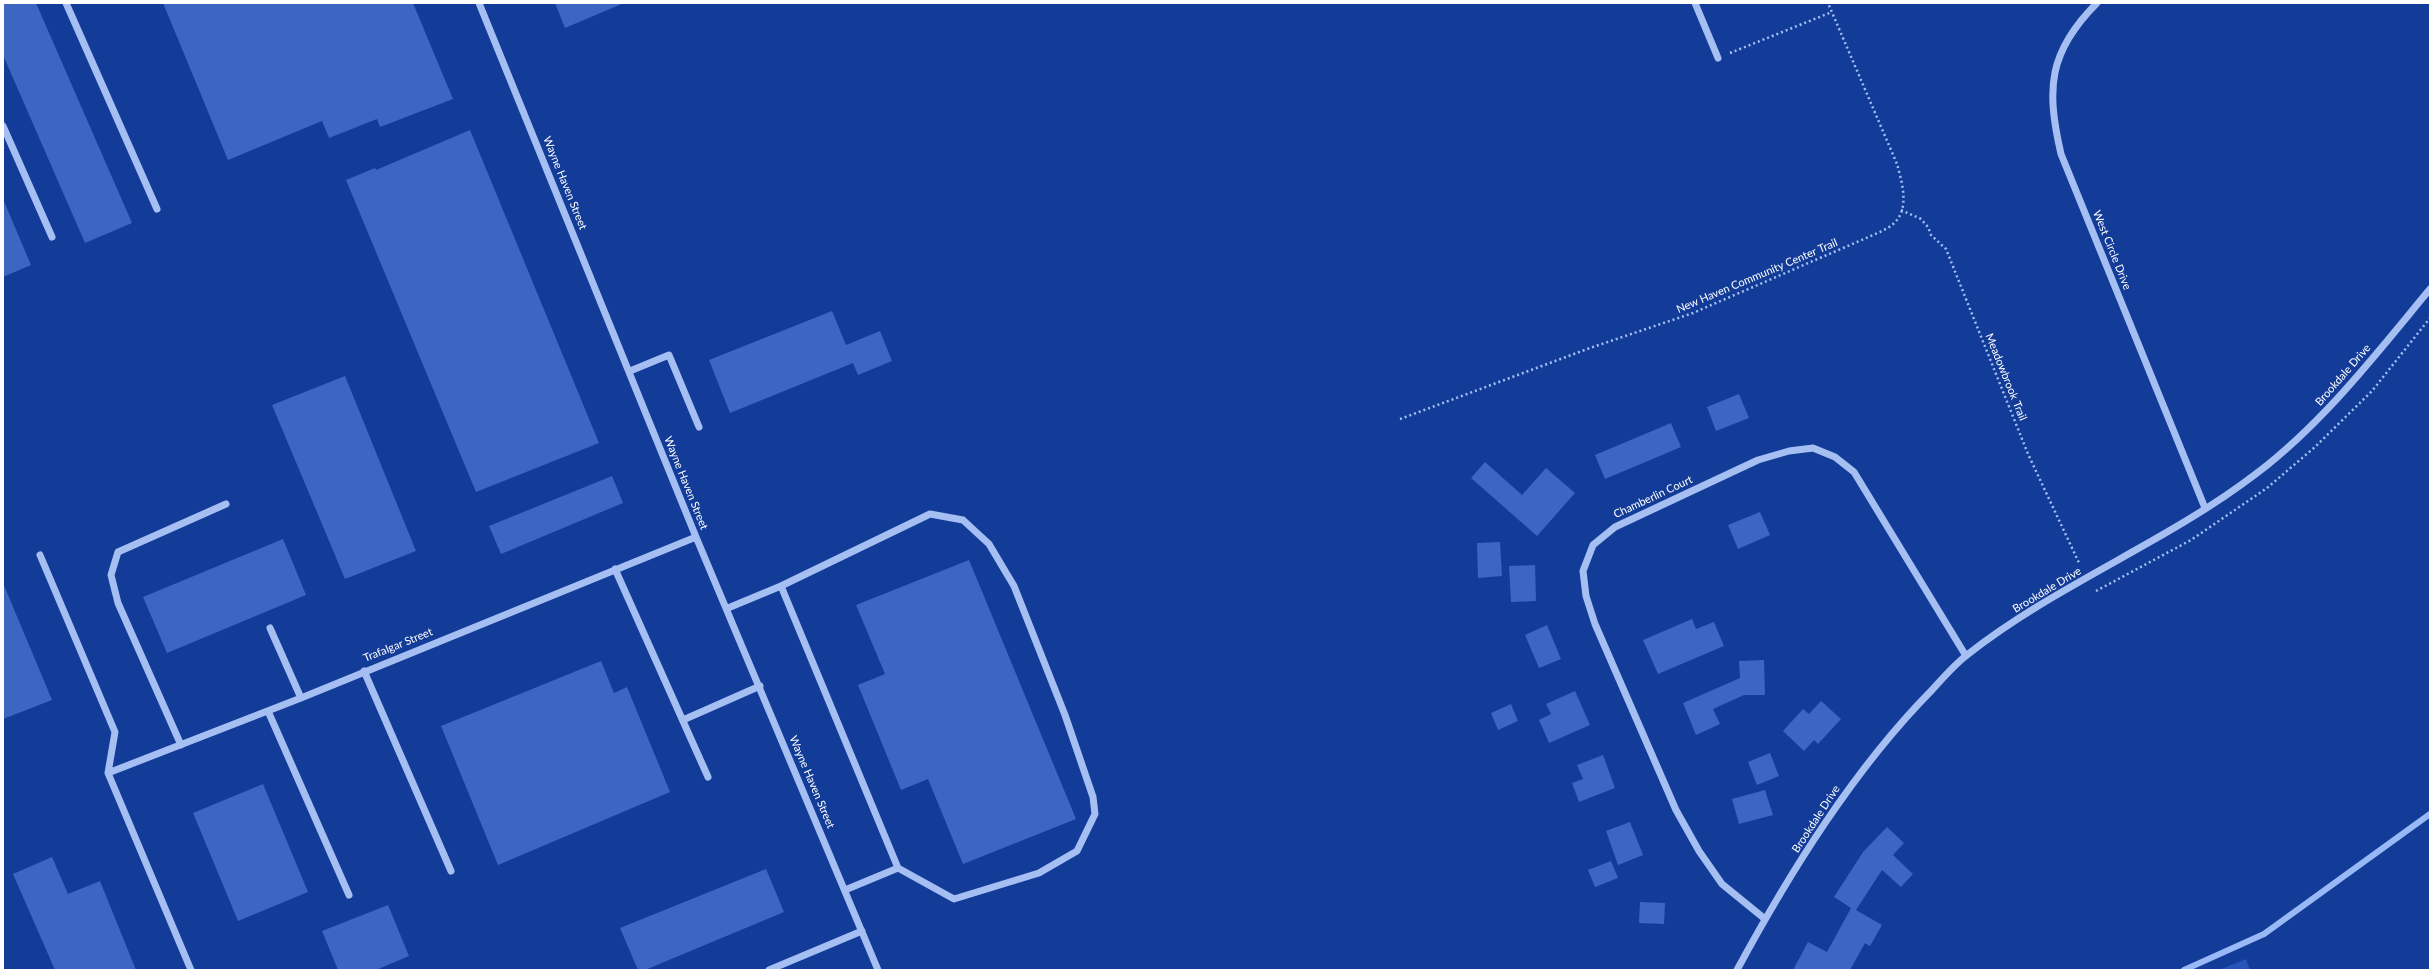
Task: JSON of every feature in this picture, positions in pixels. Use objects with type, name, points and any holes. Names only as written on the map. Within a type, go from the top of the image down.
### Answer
[{"type":"street","points":[[66,3],[157,209]]},
{"type":"street","name":"Wayne Haven Street","points":[[479,3],[630,371],[696,538],[728,608],[878,970]]},
{"type":"street","points":[[1695,3],[1718,58]]},
{"type":"street","name":"West Circle Drive","points":[[2097,3],[2067,37],[2062,49],[2051,91],[2054,122],[2061,154],[2205,508]]},
{"type":"street","points":[[3,126],[52,237]]},
{"type":"street","name":"Brookdale Drive","points":[[1737,970],[1765,918],[1859,774],[1905,717],[1966,656],[2037,606],[2205,508],[2258,473],[2333,405],[2430,289]]},
{"type":"street","points":[[630,371],[669,355],[699,427]]},
{"type":"street","name":"Chamberlin Court","points":[[1765,918],[1722,884],[1700,851],[1676,810],[1595,624],[1586,596],[1583,571],[1593,545],[1615,527],[1758,460],[1789,451],[1813,448],[1835,457],[1854,472],[1966,656]]},
{"type":"street","points":[[181,745],[118,602],[111,575],[118,552],[226,504]]},
{"type":"street","points":[[728,608],[781,586],[930,514],[963,520],[989,544],[1014,586],[1065,715],[1093,796],[1095,814],[1076,852],[1040,873],[954,899],[898,868],[781,586]]},
{"type":"street","name":"Trafalgar Street","points":[[108,773],[301,698],[615,569],[696,538]]},
{"type":"street","points":[[40,555],[115,732],[108,773],[191,970]]},
{"type":"street","points":[[615,569],[708,777]]},
{"type":"street","points":[[270,628],[301,698]]},
{"type":"street","points":[[364,671],[451,871]]},
{"type":"street","points":[[683,720],[760,686]]},
{"type":"street","points":[[268,711],[349,895]]},
{"type":"street","points":[[845,890],[898,868]]},
{"type":"street","points":[[768,970],[862,931]]},
{"type":"path","points":[[1828,3],[1897,164],[1903,191],[1901,210]]},
{"type":"path","points":[[1718,58],[1832,12]]},
{"type":"path","name":"New Haven Community Center Trail","points":[[1400,419],[1590,348],[1693,313],[1880,232],[1894,223],[1901,210]]},
{"type":"path","name":"Meadowbrook Trail","points":[[1901,210],[1920,219],[1928,227],[1932,235],[1946,249],[2028,454],[2080,565]]},
{"type":"shaded area","points":[[2246,959],[2250,970],[2219,970]]},
{"type":"building","points":[[3,3],[36,3],[132,223],[85,243],[3,55]]},
{"type":"building","points":[[163,3],[413,3],[453,99],[380,127],[377,119],[329,138],[322,121],[228,160]]},
{"type":"building","points":[[555,3],[624,3],[565,28]]},
{"type":"building","points":[[470,130],[599,443],[476,492],[346,180],[375,168],[376,170]]},
{"type":"building","points":[[3,199],[31,265],[3,277]]},
{"type":"building","points":[[832,311],[846,345],[880,331],[892,361],[858,375],[853,363],[730,413],[709,360]]},
{"type":"building","points":[[345,376],[416,551],[345,579],[272,405]]},
{"type":"building","points":[[1739,394],[1749,418],[1716,431],[1707,407]]},
{"type":"building","points":[[1671,423],[1681,447],[1605,479],[1595,455]]},
{"type":"building","points":[[1485,462],[1522,495],[1546,468],[1575,493],[1537,536],[1471,478]]},
{"type":"building","points":[[612,476],[623,503],[501,554],[489,526]]},
{"type":"building","points":[[1760,512],[1770,535],[1738,549],[1728,525]]},
{"type":"building","points":[[283,539],[306,595],[167,653],[143,597]]},
{"type":"building","points":[[1500,542],[1502,576],[1478,578],[1477,543]]},
{"type":"building","points":[[969,560],[1076,819],[963,864],[928,779],[901,790],[858,685],[885,674],[856,605]]},
{"type":"building","points":[[1535,565],[1536,601],[1511,602],[1509,566]]},
{"type":"building","points":[[3,583],[52,700],[3,719]]},
{"type":"building","points":[[1692,619],[1696,629],[1714,622],[1724,646],[1658,674],[1643,640]]},
{"type":"building","points":[[1547,625],[1561,659],[1539,668],[1525,635]]},
{"type":"building","points":[[1764,660],[1765,695],[1744,695],[1713,709],[1720,724],[1696,735],[1683,703],[1740,678],[1739,661]]},
{"type":"building","points":[[601,661],[614,693],[627,687],[670,792],[498,865],[441,726]]},
{"type":"building","points":[[1575,691],[1590,725],[1549,743],[1539,720],[1551,714],[1546,704]]},
{"type":"building","points":[[1821,701],[1841,719],[1818,744],[1814,740],[1804,751],[1783,731],[1803,709],[1809,714]]},
{"type":"building","points":[[1511,704],[1518,721],[1498,730],[1491,713]]},
{"type":"building","points":[[1770,753],[1779,776],[1757,785],[1748,762]]},
{"type":"building","points":[[1603,755],[1615,788],[1579,802],[1572,783],[1583,779],[1577,765]]},
{"type":"building","points":[[263,784],[308,892],[238,921],[193,813]]},
{"type":"building","points":[[1765,790],[1773,815],[1739,824],[1732,799]]},
{"type":"building","points":[[1630,822],[1643,855],[1618,865],[1606,831]]},
{"type":"building","points":[[1887,827],[1904,843],[1893,855],[1913,874],[1901,887],[1882,870],[1856,910],[1882,925],[1870,946],[1865,943],[1850,970],[1793,970],[1808,942],[1827,952],[1851,908],[1834,897],[1863,852]]},
{"type":"building","points":[[52,857],[68,894],[100,881],[136,970],[55,970],[13,874]]},
{"type":"building","points":[[1611,861],[1618,878],[1595,887],[1588,870]]},
{"type":"building","points":[[766,869],[784,912],[645,970],[638,970],[620,928]]},
{"type":"building","points":[[1640,902],[1665,903],[1664,924],[1639,923]]},
{"type":"building","points":[[388,905],[409,956],[376,970],[338,970],[322,931]]},
{"type":"waterway","points":[[2184,970],[2264,934],[2430,814]]}]
